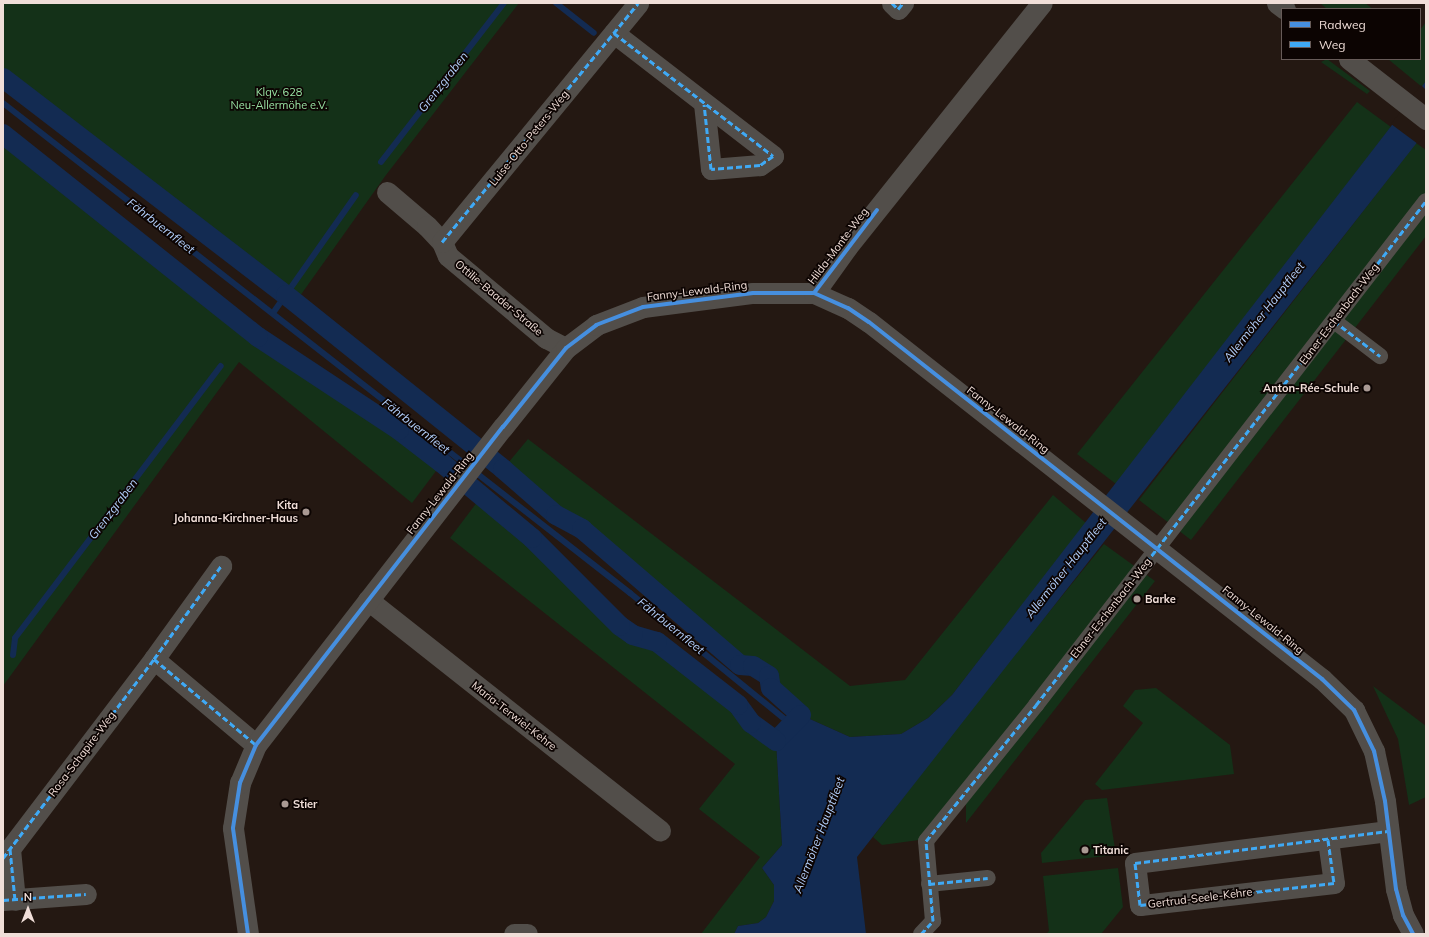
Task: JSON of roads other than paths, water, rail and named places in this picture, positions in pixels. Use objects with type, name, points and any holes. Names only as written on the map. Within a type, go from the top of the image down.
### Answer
[{"type":"street","name":"Luise-Otto-Peters-Weg","points":[[442,242],[638,3]]},
{"type":"street","points":[[892,3],[898,9],[903,3]]},
{"type":"street","name":"Hilda-Monte-Weg","points":[[814,294],[848,247],[1042,3]]},
{"type":"street","points":[[614,33],[704,104]]},
{"type":"street","points":[[1350,60],[1426,119]]},
{"type":"street","name":"Ottilie-Baader-Straße","points":[[387,192],[427,226],[442,242],[448,256],[546,338],[566,348]]},
{"type":"street","name":"Ebner-Eschenbach-Weg","points":[[921,934],[933,921],[926,841],[1158,548],[1426,201]]},
{"type":"street","name":"Fanny-Lewald-Ring","points":[[248,934],[233,828],[240,783],[256,745],[445,501],[566,348],[596,325],[643,307],[733,294],[814,294],[848,308],[869,322],[1317,674],[1354,710],[1374,751],[1384,801],[1399,904],[1413,934]]},
{"type":"street","points":[[1334,321],[1380,356]]},
{"type":"street","name":"Rosa-Schapire-Weg","points":[[86,894],[9,900],[6,853],[154,659],[221,566]]},
{"type":"street","name":"Maria-Terwiel-Kehre","points":[[368,600],[660,831]]},
{"type":"street","points":[[154,659],[256,745]]},
{"type":"street","name":"Gertrud-Seele-Kehre","points":[[1328,840],[1334,883],[1140,905],[1135,862],[1328,840],[1388,831]]},
{"type":"street","points":[[929,884],[988,878]]},
{"type":"street","points":[[514,934],[527,934]]},
{"type":"water","name":"Allermöher Hauptfleet","points":[[1426,81],[1426,131],[857,857],[866,934],[734,934],[738,926],[758,923],[766,917],[774,901],[774,885],[762,868],[782,845],[776,741],[801,715],[850,737],[901,734],[928,718],[952,695]]},
{"type":"waterway","name":"Grenzgraben","points":[[381,162],[504,3]]},
{"type":"waterway","points":[[556,3],[594,33]]},
{"type":"waterway","points":[[3,78],[286,295],[503,469],[556,515],[582,529],[740,665],[753,666],[769,676],[771,688],[801,715],[776,741],[751,723],[738,705],[657,642],[633,635],[620,626],[532,538],[442,463],[399,430],[258,337],[3,134]]},
{"type":"waterway","name":"Fährbuernfleet","points":[[3,103],[630,593],[797,729]]},
{"type":"waterway","name":"Grenzgraben","points":[[273,313],[356,195]]},
{"type":"waterway","name":"Grenzgraben","points":[[13,655],[15,638],[221,366]]},
{"type":"place","name":"Anton-Rée-Schule","points":[[1367,388]]},
{"type":"place","name":"Kita Johanna-Kirchner-Haus","points":[[306,512]]},
{"type":"place","name":"Barke","points":[[1137,599]]},
{"type":"place","name":"Stier","points":[[285,804]]},
{"type":"place","name":"Titanic","points":[[1085,850]]},
{"type":"park label","name":"Klgv. 628 Neu-Allermöhe e.V.","points":[[279,99]]}]
